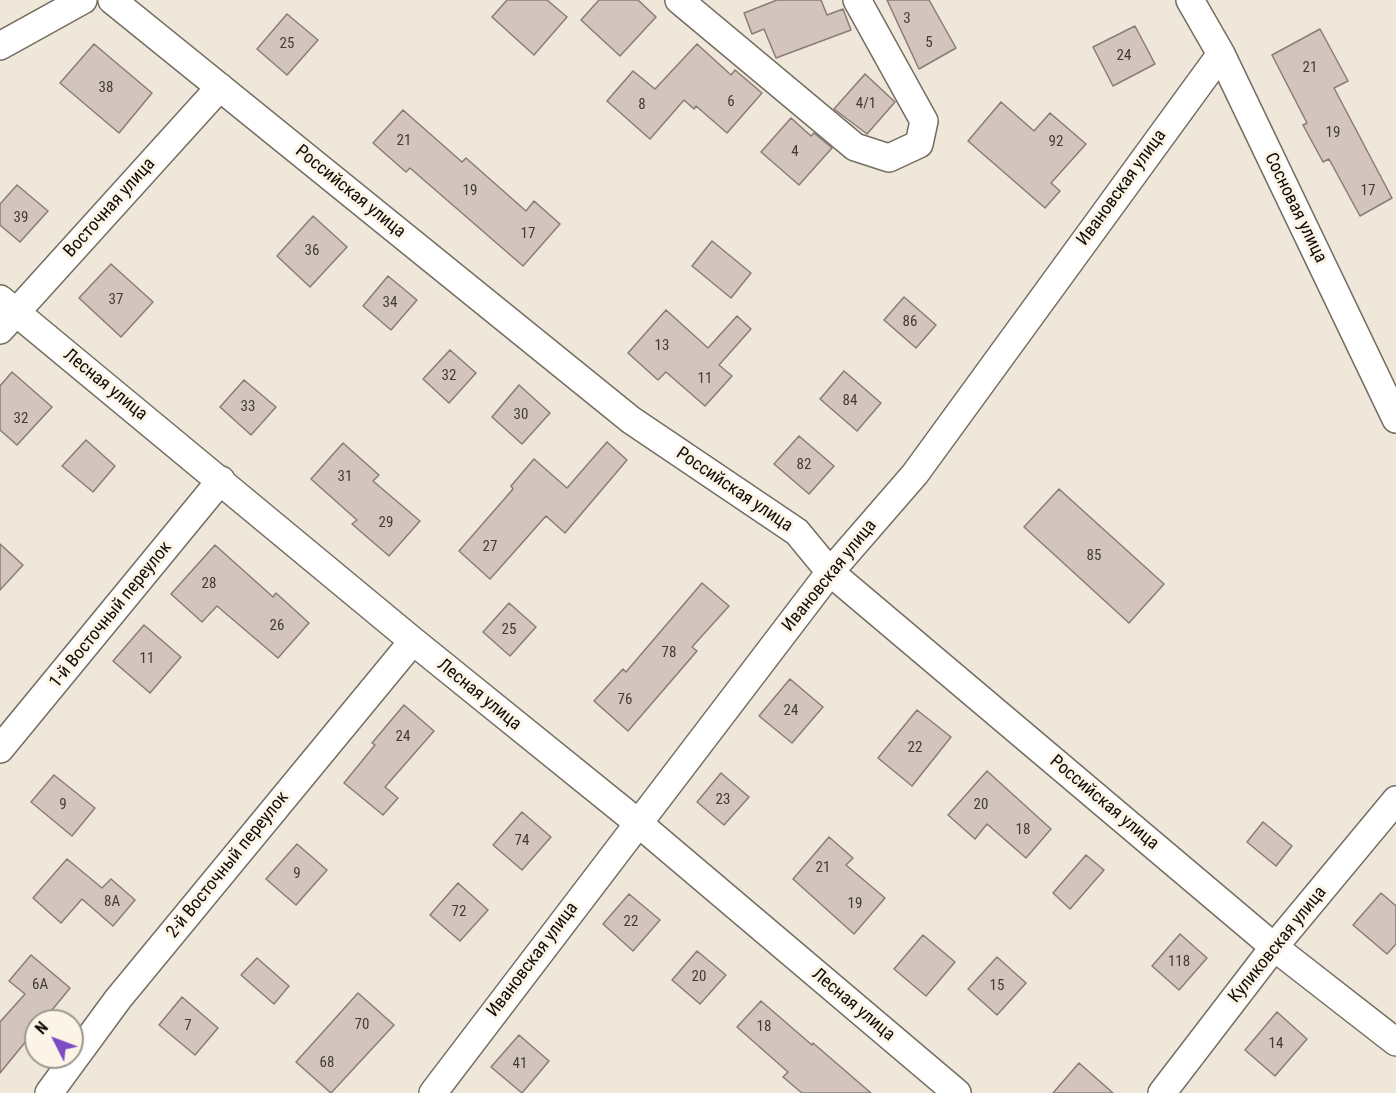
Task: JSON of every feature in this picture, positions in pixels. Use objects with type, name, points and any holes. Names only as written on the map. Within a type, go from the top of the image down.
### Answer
[{"type":"street","points":[[0,46],[83,0]]},
{"type":"street","name":"Российская улица","points":[[112,0],[631,420],[797,532],[830,572],[1274,947],[1396,1042]]},
{"type":"street","points":[[679,0],[855,147],[889,158],[919,144],[924,121],[857,0]]},
{"type":"street","name":"Сосновая улица","points":[[1190,0],[1221,54],[1396,419]]},
{"type":"street","name":"Ивановская улица","points":[[434,1093],[637,822],[830,572],[915,474],[1221,54]]},
{"type":"street","name":"Восточная улица","points":[[5,314],[220,87]]},
{"type":"street","name":"Лесная улица","points":[[5,314],[221,480],[413,641],[637,822],[957,1093]]},
{"type":"street","name":"1-й Восточный переулок","points":[[0,749],[221,480]]},
{"type":"street","name":"2-й Восточный переулок","points":[[49,1093],[118,999],[413,641]]},
{"type":"street","name":"Куликовская улица","points":[[1162,1093],[1274,947],[1396,800]]},
{"type":"building","points":[[507,0],[547,0],[567,17],[534,55],[492,17]]},
{"type":"building","points":[[599,0],[638,0],[656,17],[620,56],[581,20]]},
{"type":"building","points":[[777,0],[821,0],[827,15],[843,9],[851,30],[776,58],[764,29],[752,34],[744,13]]},
{"type":"building","points":[[887,0],[929,0],[956,48],[919,69]]},
{"type":"building","points":[[287,14],[318,40],[287,75],[257,49]]},
{"type":"building","points":[[1135,26],[1155,64],[1113,86],[1093,47]]},
{"type":"building","points":[[1320,29],[1348,81],[1334,88],[1392,198],[1360,216],[1329,159],[1323,162],[1303,125],[1307,123],[1272,55]]},
{"type":"building","points":[[94,44],[152,93],[119,133],[60,83]]},
{"type":"building","points":[[697,44],[731,75],[735,70],[762,93],[727,133],[696,106],[694,109],[684,100],[650,139],[607,101],[633,71],[655,89]]},
{"type":"building","points":[[865,74],[895,102],[867,134],[834,109]]},
{"type":"building","points":[[1001,102],[1034,131],[1050,113],[1086,144],[1051,183],[1060,191],[1045,208],[968,141]]},
{"type":"building","points":[[403,110],[462,162],[466,158],[526,211],[534,201],[560,224],[523,266],[410,168],[406,172],[373,143]]},
{"type":"building","points":[[791,118],[811,136],[814,133],[832,148],[799,185],[761,152]]},
{"type":"building","points":[[17,185],[48,211],[20,242],[0,225],[0,204]]},
{"type":"building","points":[[313,216],[347,247],[310,287],[277,256]]},
{"type":"building","points":[[712,241],[751,273],[731,298],[692,266]]},
{"type":"building","points":[[111,264],[153,302],[121,337],[79,298]]},
{"type":"building","points":[[388,276],[417,300],[391,330],[363,306]]},
{"type":"building","points":[[904,297],[936,325],[916,348],[884,320]]},
{"type":"building","points":[[666,310],[708,348],[737,316],[751,329],[719,365],[732,376],[705,406],[666,372],[658,380],[628,353]]},
{"type":"building","points":[[450,350],[476,373],[449,403],[423,379]]},
{"type":"building","points":[[844,371],[881,403],[857,431],[820,399]]},
{"type":"building","points":[[12,372],[52,407],[17,445],[0,430],[0,386]]},
{"type":"building","points":[[244,380],[276,407],[251,435],[220,407]]},
{"type":"building","points":[[519,385],[550,413],[522,444],[492,417]]},
{"type":"building","points":[[799,436],[834,466],[809,494],[774,464]]},
{"type":"building","points":[[86,440],[115,466],[93,492],[62,466]]},
{"type":"building","points":[[607,442],[627,460],[565,533],[546,516],[490,579],[459,551],[513,489],[511,486],[534,459],[567,488]]},
{"type":"building","points":[[343,443],[379,475],[373,481],[420,521],[389,556],[352,524],[357,520],[311,479]]},
{"type":"building","points":[[1059,489],[1164,584],[1129,623],[1024,527]]},
{"type":"building","points":[[0,544],[23,565],[0,590]]},
{"type":"building","points":[[215,545],[273,597],[276,593],[309,623],[278,658],[217,606],[202,622],[171,594]]},
{"type":"building","points":[[702,583],[729,606],[692,647],[697,651],[628,731],[594,701],[623,669],[626,672]]},
{"type":"building","points":[[509,603],[536,627],[510,656],[483,632]]},
{"type":"building","points":[[144,625],[181,657],[150,693],[113,661]]},
{"type":"building","points":[[790,679],[823,707],[792,743],[759,716]]},
{"type":"building","points":[[404,705],[434,731],[385,787],[398,798],[383,815],[344,783],[375,745],[372,743]]},
{"type":"building","points":[[917,710],[951,737],[912,786],[878,758]]},
{"type":"building","points":[[987,771],[1051,829],[1026,858],[987,824],[975,839],[948,815]]},
{"type":"building","points":[[721,773],[749,797],[724,825],[697,802]]},
{"type":"building","points":[[54,775],[95,808],[72,836],[31,802]]},
{"type":"building","points":[[522,812],[551,837],[522,870],[493,845]]},
{"type":"building","points":[[1263,822],[1292,846],[1276,866],[1247,842]]},
{"type":"building","points":[[829,837],[853,858],[846,865],[885,898],[854,934],[793,879]]},
{"type":"building","points":[[297,844],[327,870],[296,905],[266,879]]},
{"type":"building","points":[[1086,855],[1104,870],[1070,909],[1053,893]]},
{"type":"building","points":[[67,859],[102,888],[111,879],[135,900],[113,926],[82,899],[61,923],[33,898]]},
{"type":"building","points":[[458,883],[488,910],[460,941],[430,915]]},
{"type":"building","points":[[1381,893],[1396,906],[1396,944],[1387,954],[1353,925]]},
{"type":"building","points":[[629,894],[660,920],[633,951],[603,924]]},
{"type":"building","points":[[1180,934],[1207,958],[1179,990],[1152,966]]},
{"type":"building","points":[[923,935],[955,962],[926,996],[894,969]]},
{"type":"building","points":[[697,951],[726,975],[700,1004],[672,980]]},
{"type":"building","points":[[31,955],[70,988],[53,1009],[24,1009],[24,1044],[0,1073],[0,1022],[25,994],[9,981]]},
{"type":"building","points":[[997,957],[1026,983],[997,1015],[968,989]]},
{"type":"building","points":[[257,958],[289,986],[274,1004],[241,975]]},
{"type":"building","points":[[358,993],[394,1025],[331,1093],[296,1062]]},
{"type":"building","points":[[182,997],[218,1028],[195,1055],[159,1025]]},
{"type":"building","points":[[761,1001],[871,1093],[802,1093],[783,1077],[788,1072],[737,1027]]},
{"type":"building","points":[[1277,1012],[1307,1039],[1275,1076],[1245,1050]]},
{"type":"building","points":[[519,1035],[549,1061],[522,1093],[491,1067]]},
{"type":"building","points":[[1079,1063],[1113,1093],[1053,1093]]}]
